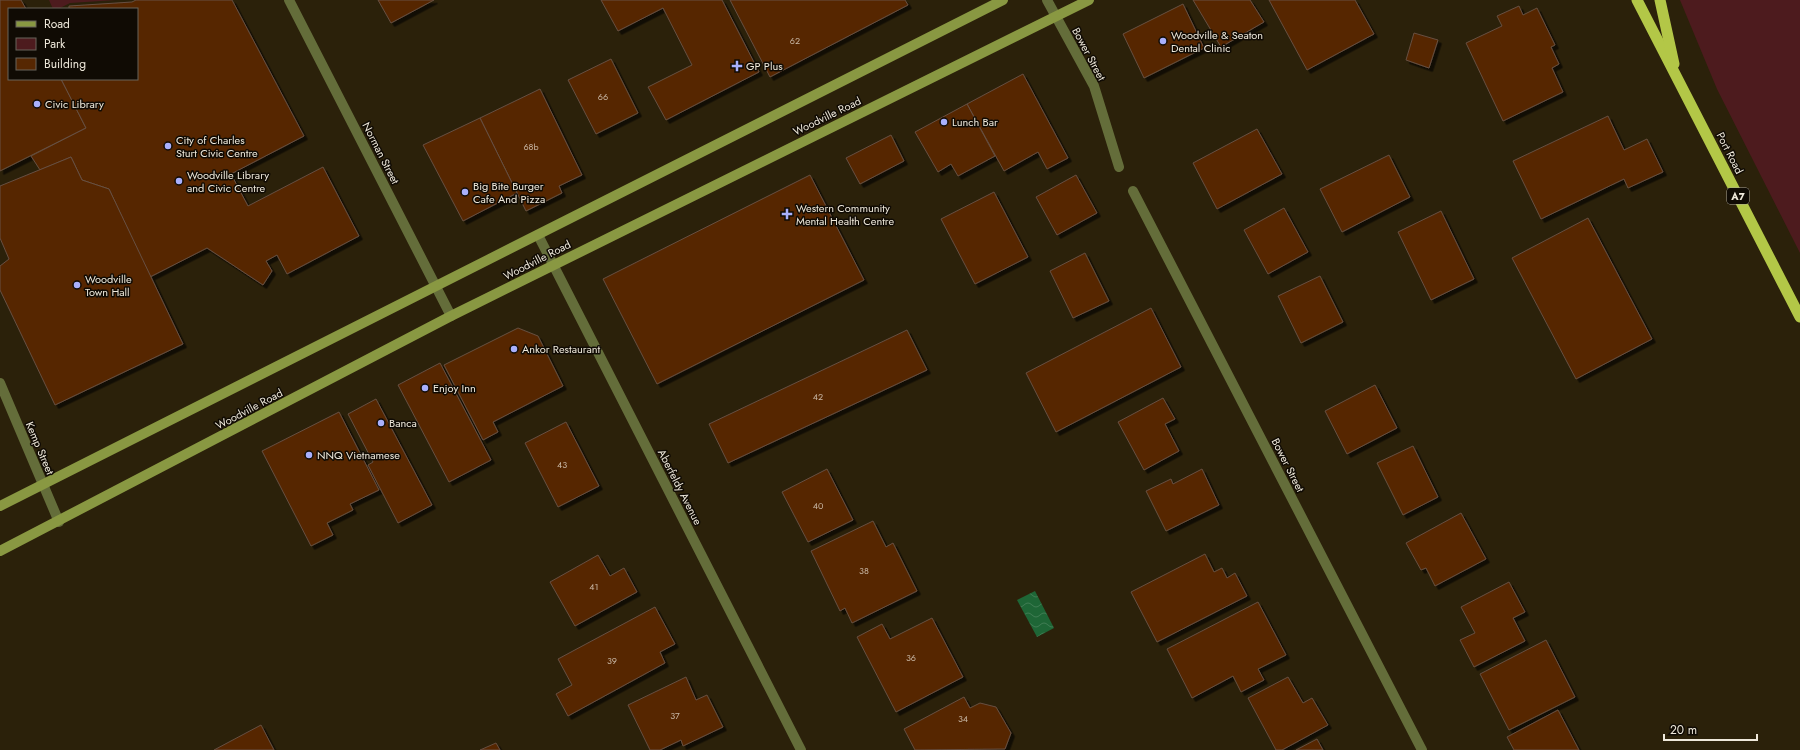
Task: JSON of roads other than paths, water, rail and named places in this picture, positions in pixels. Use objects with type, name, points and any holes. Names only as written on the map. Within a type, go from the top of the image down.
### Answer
[{"type":"highway","name":"Port Road","points":[[1637,0],[1800,317]]},
{"type":"highway","points":[[1660,0],[1678,80]]},
{"type":"main road","name":"Woodville Road","points":[[0,506],[1003,0]]},
{"type":"main road","name":"Woodville Road","points":[[0,552],[451,316],[1089,0]]},
{"type":"street","name":"Norman Street","points":[[289,0],[451,316]]},
{"type":"street","name":"Bower Street","points":[[1047,0],[1094,86],[1119,168]]},
{"type":"street","name":"Bower Street","points":[[1133,190],[1422,750]]},
{"type":"street","name":"Aberfeldy Avenue","points":[[538,235],[798,749]]},
{"type":"street","name":"Kemp Street","points":[[0,383],[59,522]]},
{"type":"water","points":[[1035,591],[1054,628],[1037,637],[1017,600]]},
{"type":"place","name":"Woodville & Seaton Dental Clinic","points":[[1163,41]]},
{"type":"place","name":"GP Plus","points":[[737,66]]},
{"type":"place","name":"Civic Library","points":[[37,104]]},
{"type":"place","name":"Lunch Bar","points":[[944,122]]},
{"type":"place","name":"City of Charles Sturt Civic Centre","points":[[168,146]]},
{"type":"place","name":"Woodville Library and Civic Centre","points":[[179,181]]},
{"type":"place","name":"Big Bite Burger Cafe And Pizza","points":[[465,192]]},
{"type":"place","name":"Western Community Mental Health Centre","points":[[787,214]]},
{"type":"place","name":"Woodville Town Hall","points":[[77,285]]},
{"type":"place","name":"Ankor Restaurant","points":[[514,349]]},
{"type":"place","name":"Enjoy Inn","points":[[425,388]]},
{"type":"place","name":"Banca","points":[[381,423]]},
{"type":"place","name":"NNQ Vietnamese","points":[[309,455]]}]
